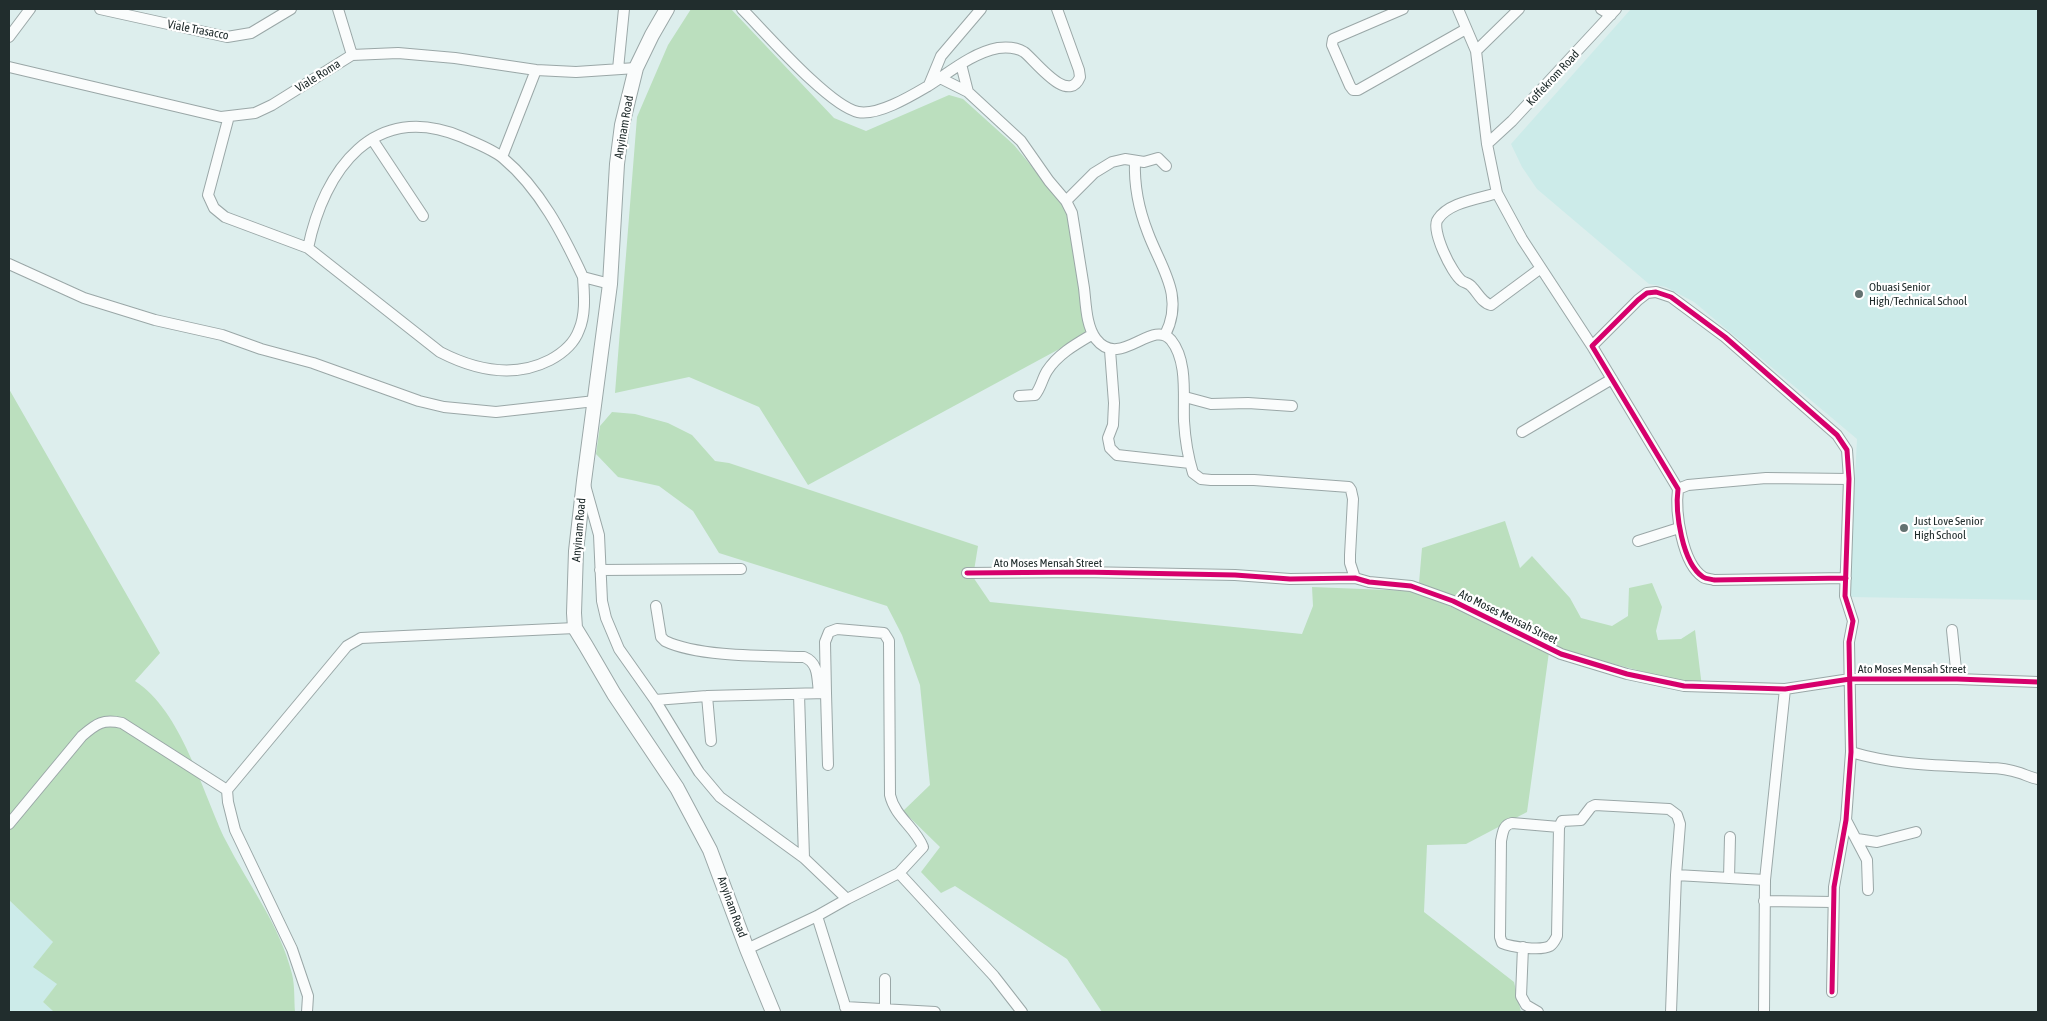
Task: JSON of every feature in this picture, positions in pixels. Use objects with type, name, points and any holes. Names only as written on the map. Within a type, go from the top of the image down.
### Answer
[{"type":"street","points":[[9,37],[30,9]]},
{"type":"street","name":"Viale Trasacco","points":[[100,9],[227,37],[251,33],[291,9]]},
{"type":"street","points":[[338,9],[352,55]]},
{"type":"street","points":[[618,69],[624,9]]},
{"type":"street","name":"Anyinam Road","points":[[667,9],[636,68],[622,125],[617,164],[610,284],[584,481],[575,574],[575,628],[614,694],[676,788],[710,850],[773,1012]]},
{"type":"street","points":[[742,9],[807,76],[851,110],[865,112],[907,98],[961,64],[995,49],[1014,48],[1025,53],[1050,78],[1068,86],[1074,84],[1080,77],[1079,70],[1057,9]]},
{"type":"street","points":[[929,85],[941,56],[981,9]]},
{"type":"street","points":[[1403,9],[1333,39],[1332,46],[1350,86],[1354,90],[1358,90],[1466,29]]},
{"type":"street","points":[[1458,9],[1476,51],[1486,144],[1497,193],[1522,239],[1592,346],[1678,489],[1679,528],[1696,570],[1704,577],[1714,580],[1846,578]]},
{"type":"street","points":[[1476,51],[1519,9]]},
{"type":"street","points":[[1601,9],[1613,12]]},
{"type":"street","name":"Koffekrom Road","points":[[1486,144],[1512,121],[1613,12]]},
{"type":"street","name":"Viale Roma","points":[[9,67],[222,117],[255,113],[272,105],[352,55],[398,53],[455,58],[536,70],[576,72],[636,68]]},
{"type":"street","points":[[961,64],[968,92]]},
{"type":"street","points":[[502,157],[536,70]]},
{"type":"street","points":[[940,78],[968,92],[1021,141],[1049,181],[1066,201],[1072,213],[1087,312],[1093,334],[1100,344],[1110,350],[1125,348],[1153,335],[1165,335],[1173,342],[1183,373],[1185,397],[1184,422],[1192,473],[1201,479],[1254,480],[1349,487],[1352,490],[1353,499],[1350,563],[1355,578]]},
{"type":"street","points":[[229,116],[208,195],[214,208],[225,217],[308,248],[440,352],[461,363],[484,369],[503,371],[524,369],[542,364],[558,356],[570,346],[580,330],[584,312],[583,277],[564,236],[543,204],[502,157],[450,132],[418,126],[396,128],[372,139],[351,156],[335,175],[319,208],[313,224],[308,248]]},
{"type":"street","points":[[372,139],[423,216]]},
{"type":"street","points":[[1066,201],[1086,181],[1108,164],[1119,160],[1147,162],[1158,158],[1166,166]]},
{"type":"street","points":[[1135,161],[1134,178],[1147,231],[1172,289],[1173,304],[1165,335]]},
{"type":"street","points":[[1497,193],[1450,209],[1438,217],[1435,223],[1438,238],[1457,274],[1462,280],[1471,285],[1487,304],[1491,305],[1541,268]]},
{"type":"street","points":[[9,264],[84,298],[155,320],[222,335],[261,349],[313,363],[419,401],[444,407],[496,412],[595,401]]},
{"type":"street","points":[[583,277],[610,284]]},
{"type":"street","points":[[1592,346],[1647,293],[1656,292],[1671,296],[1725,337],[1837,435],[1847,450],[1849,480],[1845,596],[1851,609],[1853,621],[1849,642],[1851,752],[1846,820],[1834,887],[1832,992]]},
{"type":"street","points":[[1019,396],[1035,395],[1048,370],[1054,363],[1076,344],[1093,334]]},
{"type":"street","points":[[1110,350],[1114,404],[1113,425],[1108,438],[1113,452],[1117,455],[1190,463]]},
{"type":"street","points":[[1522,432],[1612,379]]},
{"type":"street","points":[[1185,397],[1211,404],[1248,403],[1292,406]]},
{"type":"street","points":[[1678,489],[1688,485],[1766,478],[1849,480]]},
{"type":"street","points":[[584,481],[597,525],[602,601],[606,618],[624,656],[656,700],[699,772],[720,797],[731,807],[804,858],[847,899]]},
{"type":"street","points":[[1638,541],[1679,528]]},
{"type":"street","points":[[600,570],[741,569]]},
{"type":"street","name":"Ato Moses Mensah Street","points":[[967,573],[1082,572],[1235,575],[1290,580],[1355,578],[1370,582],[1411,586],[1454,601],[1561,654],[1626,674],[1684,686],[1785,689],[1850,679],[1957,679],[2038,682]]},
{"type":"street","points":[[656,606],[662,637],[665,641],[708,651],[752,655],[804,656],[810,659],[816,665],[822,693],[828,766]]},
{"type":"street","points":[[226,790],[347,646],[360,638],[575,628]]},
{"type":"street","points":[[747,949],[817,916],[899,873],[923,846],[892,805],[890,796],[889,640],[887,635],[880,631],[863,630],[837,629],[829,632],[825,642],[822,693]]},
{"type":"street","points":[[1952,630],[1957,679]]},
{"type":"street","points":[[1764,1012],[1765,880],[1785,689]]},
{"type":"street","points":[[656,700],[707,696],[822,693]]},
{"type":"street","points":[[799,694],[804,858]]},
{"type":"street","points":[[707,696],[711,741]]},
{"type":"street","points":[[9,824],[82,736],[95,725],[108,720],[122,723],[226,790],[235,830],[292,949],[308,996],[307,1012]]},
{"type":"street","points":[[1851,752],[1898,763],[1990,768],[2019,772],[2038,779]]},
{"type":"street","points":[[1559,827],[1512,823],[1507,824],[1504,828],[1501,841],[1500,937],[1502,943],[1508,946],[1549,947],[1557,936],[1560,823],[1565,820],[1582,820],[1591,807],[1595,805],[1669,809],[1677,815],[1680,824],[1676,876],[1671,1012]]},
{"type":"street","points":[[1846,820],[1867,860],[1868,890]]},
{"type":"street","points":[[1857,839],[1877,842],[1916,832]]},
{"type":"street","points":[[1729,878],[1730,837]]},
{"type":"street","points":[[899,873],[994,976],[1022,1012]]},
{"type":"street","points":[[1676,876],[1765,880]]},
{"type":"street","points":[[1764,901],[1833,902]]},
{"type":"street","points":[[817,916],[846,1010],[885,1009],[936,1012]]},
{"type":"street","points":[[1523,947],[1521,996],[1526,1005],[1538,1012]]},
{"type":"street","points":[[885,979],[885,1009]]},
{"type":"shaded area","name":"Obuasi Senior High/Technical School","points":[[1631,9],[2038,9],[2038,600],[1849,597],[1857,439],[1694,302],[1666,287],[1649,284],[1537,189],[1522,167],[1511,144]]},
{"type":"shaded area","points":[[9,900],[53,942],[58,984],[43,1002],[54,1012],[9,1012]]},
{"type":"green space","points":[[691,9],[731,9],[834,118],[866,131],[949,95],[963,99],[1014,145],[1067,209],[1087,334],[808,485],[759,407],[689,377],[615,393],[637,117],[668,45]]},
{"type":"green space","points":[[9,389],[160,653],[135,681],[151,694],[166,712],[178,732],[226,841],[272,922],[287,956],[292,974],[295,1012],[54,1012],[43,1002],[57,984],[33,967],[53,942],[9,900]]},
{"type":"green space","points":[[612,412],[635,414],[668,423],[692,435],[715,461],[729,463],[978,546],[973,577],[990,602],[1302,634],[1313,606],[1312,587],[1413,591],[1471,615],[1549,652],[1527,812],[1466,844],[1427,845],[1424,912],[1514,982],[1521,1012],[1102,1012],[1067,959],[955,886],[941,893],[921,872],[940,847],[903,811],[930,785],[920,685],[902,635],[887,606],[719,553],[693,511],[659,486],[618,477],[596,454],[600,426]]},
{"type":"green space","points":[[1505,521],[1520,568],[1532,556],[1570,598],[1581,618],[1612,626],[1628,616],[1629,588],[1652,583],[1662,607],[1656,631],[1658,640],[1681,639],[1695,630],[1702,687],[1564,651],[1419,583],[1422,548]]},
{"type":"cycle path","points":[[1832,992],[1834,887],[1846,820],[1851,752],[1849,642],[1853,621],[1845,596],[1849,479],[1847,450],[1837,435],[1725,337],[1671,297],[1656,292],[1647,293],[1592,346],[1678,489],[1677,499],[1681,536],[1690,561],[1696,570],[1704,578],[1714,580],[1846,578]]},
{"type":"cycle path","points":[[967,573],[1082,572],[1235,575],[1290,579],[1355,578],[1369,582],[1411,586],[1453,601],[1561,654],[1627,674],[1684,686],[1785,689],[1850,679],[1957,679],[2038,682]]},
{"type":"place","name":"Obuasi Senior High/Technical School","points":[[1859,294]]},
{"type":"place","name":"Just Love Senior High School","points":[[1904,528]]}]
